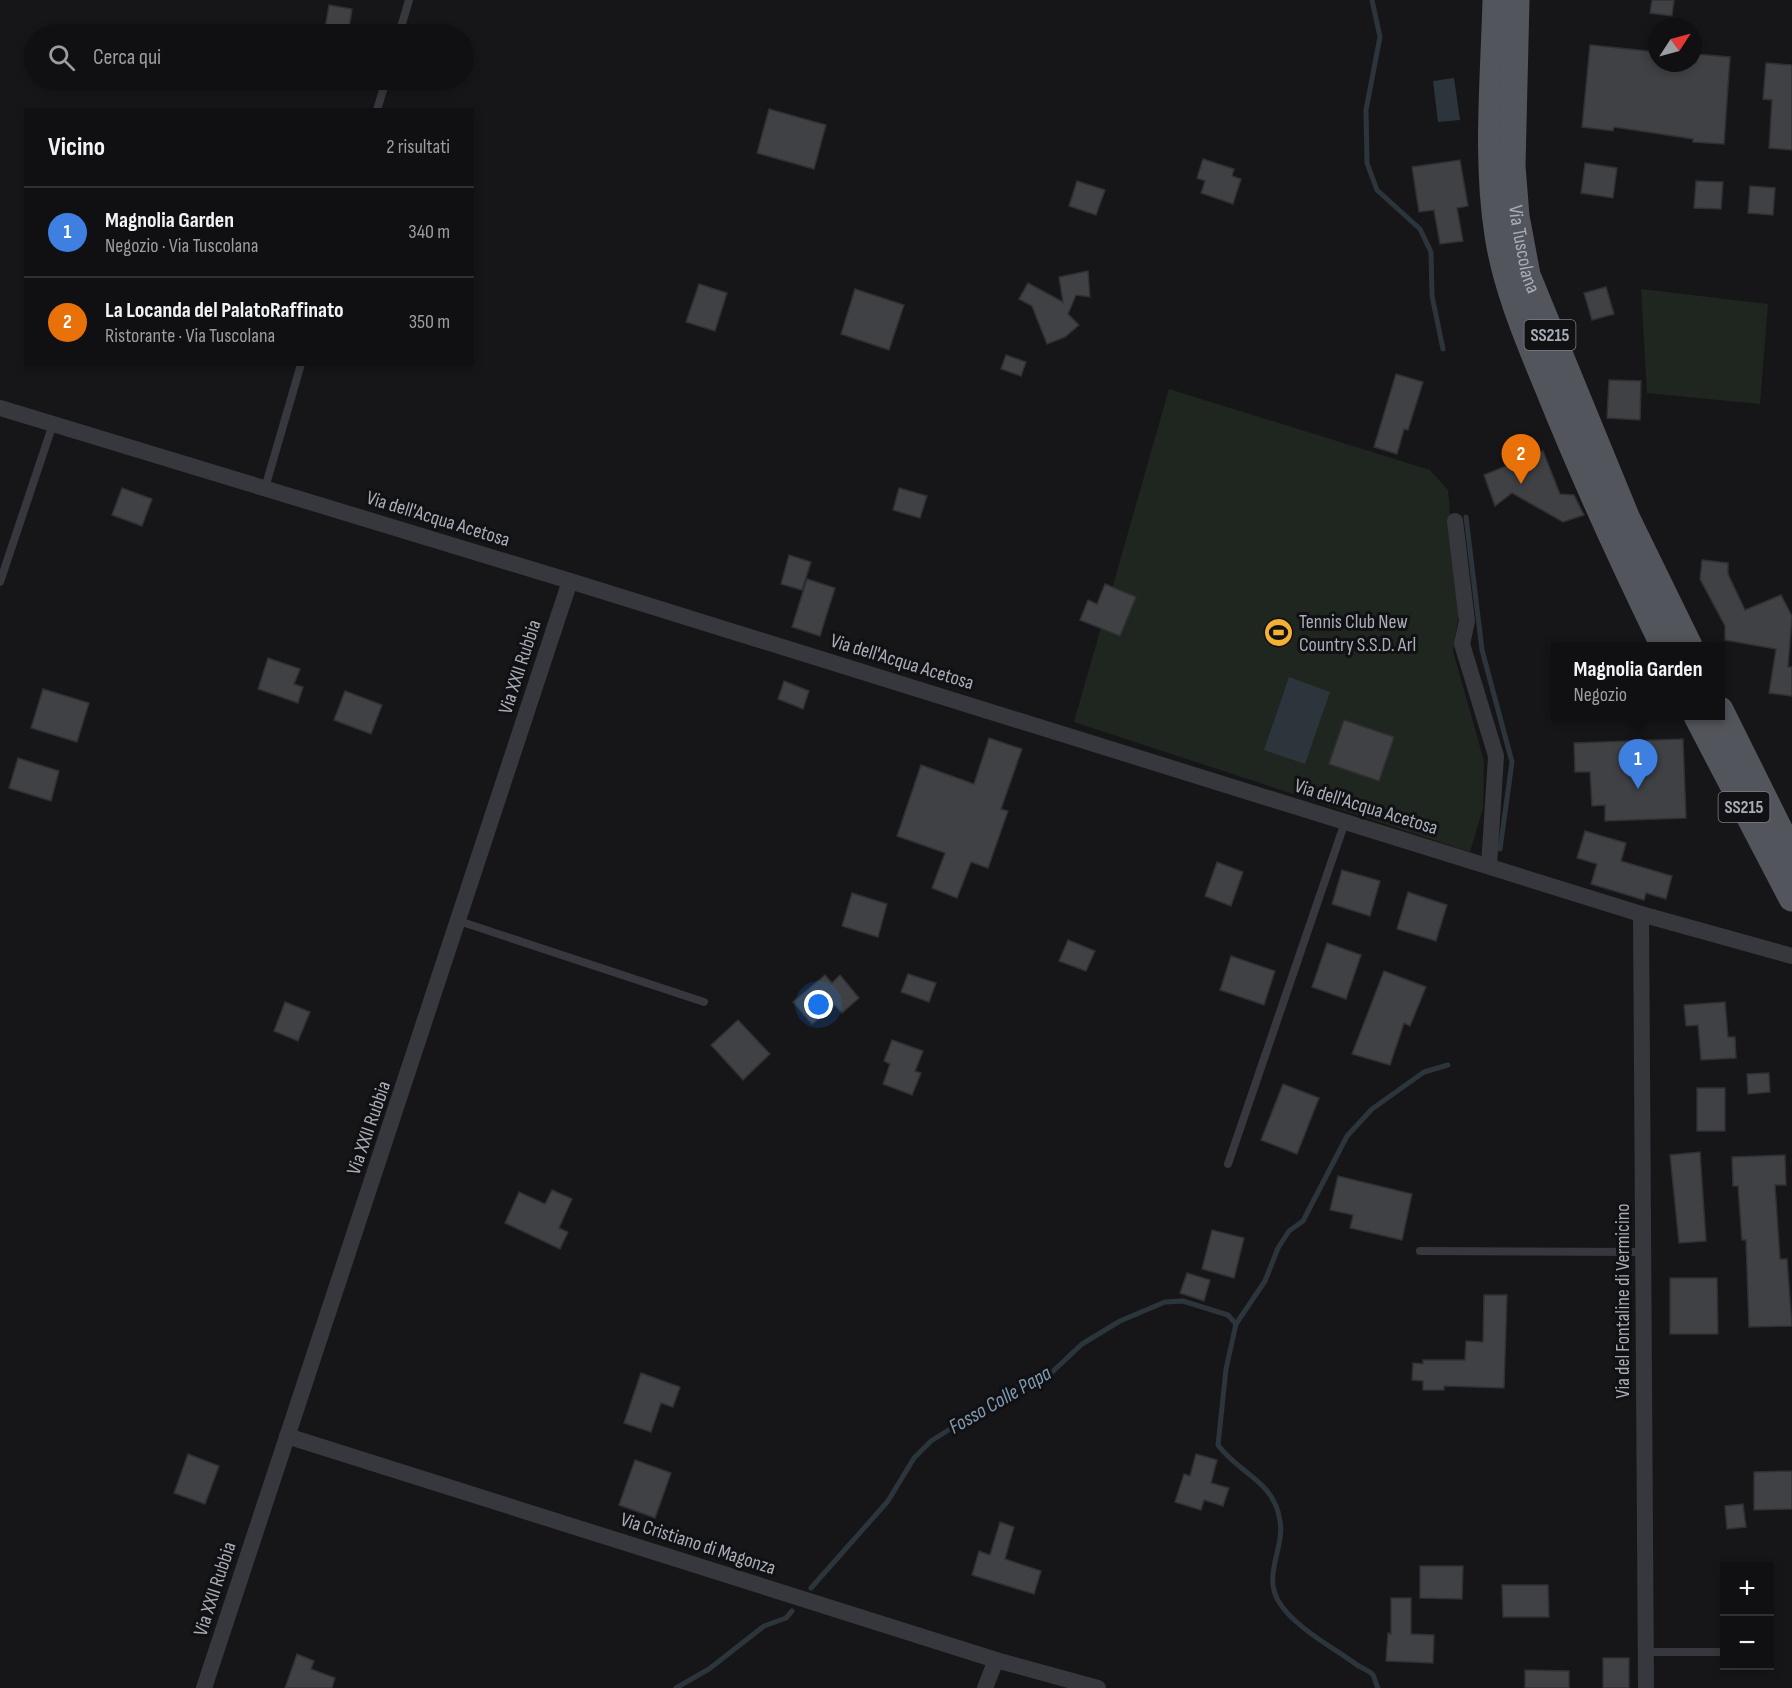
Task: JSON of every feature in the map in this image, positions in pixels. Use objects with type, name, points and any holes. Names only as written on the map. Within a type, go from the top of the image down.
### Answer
[{"type":"main road","name":"Via Tuscolana","points":[[1496,0],[1494,205],[1502,256],[1535,356],[1560,417],[1606,524],[1662,642]]},
{"type":"main road","name":"Via Tuscolana","points":[[1516,0],[1512,166],[1516,216],[1527,275],[1549,334],[1627,519],[1687,642]]},
{"type":"main road","name":"SS215","points":[[1699,720],[1791,894]]},
{"type":"main road","name":"SS215","points":[[1725,720],[1792,855]]},
{"type":"street","name":"Via dell'Acqua Acetosa","points":[[0,408],[570,581],[1641,914],[1792,956]]},
{"type":"street","points":[[1455,521],[1467,621],[1462,644],[1496,756],[1489,866]]},
{"type":"street","name":"Via XXII Rubbia","points":[[204,1688],[570,581]]},
{"type":"street","name":"Via del Fontaline di Vermicino","points":[[1641,914],[1646,1688]]},
{"type":"street","name":"Via Cristiano di Magonza","points":[[287,1436],[996,1660],[1098,1688]]},
{"type":"street","points":[[985,1688],[996,1660]]},
{"type":"lane","points":[[402,24],[409,0]]},
{"type":"lane","points":[[378,108],[383,90]]},
{"type":"lane","points":[[265,488],[300,366]]},
{"type":"lane","points":[[0,582],[53,424]]},
{"type":"lane","points":[[1228,1164],[1344,822]]},
{"type":"lane","points":[[459,921],[704,1002]]},
{"type":"lane","points":[[1420,1251],[1643,1252]]},
{"type":"lane","points":[[1646,1652],[1720,1652]]},
{"type":"shaded area","points":[[1454,78],[1460,120],[1438,122],[1433,81]]},
{"type":"shaded area","points":[[1641,289],[1768,304],[1760,404],[1647,393]]},
{"type":"shaded area","name":"Tennis Club New Country S.S.D. Arl","points":[[1169,389],[1430,470],[1448,490],[1459,614],[1453,651],[1484,761],[1483,808],[1470,852],[1074,722]]},
{"type":"shaded area","points":[[1289,677],[1330,692],[1305,764],[1264,750]]},
{"type":"building","points":[[1652,0],[1674,0],[1672,16],[1650,13]]},
{"type":"building","points":[[329,5],[352,9],[350,24],[326,24]]},
{"type":"building","points":[[1590,45],[1648,51],[1648,72],[1702,72],[1702,55],[1730,57],[1724,144],[1693,142],[1693,139],[1614,127],[1613,131],[1582,127]]},
{"type":"building","points":[[1766,63],[1792,65],[1792,150],[1769,148],[1772,100],[1763,99]]},
{"type":"building","points":[[769,109],[826,125],[814,169],[757,153]]},
{"type":"building","points":[[1203,159],[1234,169],[1232,176],[1241,179],[1233,204],[1201,193],[1205,181],[1197,178]]},
{"type":"building","points":[[1460,160],[1468,206],[1457,208],[1463,241],[1440,244],[1434,210],[1419,212],[1412,167]]},
{"type":"building","points":[[1585,163],[1617,168],[1613,198],[1581,193]]},
{"type":"building","points":[[1077,181],[1105,190],[1096,215],[1069,206]]},
{"type":"building","points":[[1696,181],[1723,182],[1721,209],[1694,208]]},
{"type":"building","points":[[1750,186],[1775,188],[1773,215],[1748,213]]},
{"type":"building","points":[[1088,271],[1090,297],[1076,295],[1068,314],[1079,325],[1065,337],[1047,344],[1032,306],[1019,299],[1028,283],[1063,302],[1059,277]]},
{"type":"building","points":[[699,284],[727,293],[715,331],[686,322]]},
{"type":"building","points":[[1606,287],[1614,314],[1592,320],[1584,293]]},
{"type":"building","points":[[855,289],[904,305],[889,350],[841,334]]},
{"type":"building","points":[[1006,355],[1026,362],[1021,376],[1001,369]]},
{"type":"building","points":[[1396,374],[1423,382],[1408,430],[1404,429],[1397,454],[1374,447]]},
{"type":"building","points":[[1609,380],[1641,381],[1640,420],[1607,418]]},
{"type":"building","points":[[1543,451],[1560,494],[1574,495],[1584,515],[1563,522],[1512,493],[1495,506],[1484,475]]},
{"type":"building","points":[[122,488],[152,499],[142,526],[112,515]]},
{"type":"building","points":[[899,488],[927,496],[920,518],[893,510]]},
{"type":"building","points":[[789,555],[811,562],[802,590],[781,584]]},
{"type":"building","points":[[1702,560],[1728,563],[1728,574],[1745,610],[1781,595],[1792,616],[1788,667],[1792,667],[1792,696],[1769,693],[1776,649],[1725,640],[1725,626],[1700,579]]},
{"type":"building","points":[[807,579],[835,588],[820,636],[792,627]]},
{"type":"building","points":[[1105,584],[1136,597],[1120,636],[1080,620],[1088,600],[1097,604]]},
{"type":"building","points":[[268,658],[300,669],[294,684],[303,687],[298,703],[258,689]]},
{"type":"building","points":[[784,681],[809,691],[803,709],[778,699]]},
{"type":"building","points":[[43,689],[89,703],[77,742],[31,728]]},
{"type":"building","points":[[345,691],[382,705],[371,734],[334,720]]},
{"type":"building","points":[[1344,720],[1394,737],[1379,781],[1329,764]]},
{"type":"building","points":[[989,738],[1022,749],[1001,809],[1008,811],[988,868],[971,862],[957,898],[932,888],[945,853],[897,836],[921,765],[974,784]]},
{"type":"building","points":[[1683,739],[1686,818],[1605,821],[1605,805],[1592,806],[1590,772],[1575,772],[1574,743]]},
{"type":"building","points":[[18,758],[59,771],[51,801],[9,788]]},
{"type":"building","points":[[1585,831],[1626,843],[1621,861],[1672,876],[1666,899],[1646,893],[1644,900],[1591,884],[1597,864],[1577,858]]},
{"type":"building","points":[[1217,862],[1243,872],[1231,906],[1205,896]]},
{"type":"building","points":[[1342,870],[1380,881],[1370,916],[1332,904]]},
{"type":"building","points":[[1408,892],[1447,905],[1436,941],[1397,929]]},
{"type":"building","points":[[852,893],[887,904],[878,937],[842,926]]},
{"type":"building","points":[[1068,940],[1095,951],[1086,971],[1059,961]]},
{"type":"building","points":[[1327,943],[1361,955],[1346,999],[1312,987]]},
{"type":"building","points":[[1231,956],[1275,971],[1264,1005],[1220,990]]},
{"type":"building","points":[[1384,971],[1426,987],[1410,1026],[1404,1023],[1390,1065],[1352,1054]]},
{"type":"building","points":[[908,974],[936,983],[929,1002],[901,992]]},
{"type":"building","points":[[825,975],[832,983],[840,975],[859,998],[842,1013],[835,1005],[812,1024],[793,1002]]},
{"type":"building","points":[[285,1002],[310,1012],[298,1041],[274,1031]]},
{"type":"building","points":[[1725,1002],[1728,1037],[1735,1037],[1736,1058],[1701,1060],[1698,1025],[1686,1026],[1684,1005]]},
{"type":"building","points":[[738,1020],[770,1054],[743,1080],[711,1045]]},
{"type":"building","points":[[892,1040],[923,1051],[915,1071],[921,1073],[912,1095],[883,1084],[890,1064],[884,1061]]},
{"type":"building","points":[[1769,1073],[1770,1092],[1748,1094],[1747,1074]]},
{"type":"building","points":[[1283,1084],[1319,1098],[1297,1154],[1261,1140]]},
{"type":"building","points":[[1697,1088],[1725,1088],[1725,1131],[1697,1131]]},
{"type":"building","points":[[1700,1152],[1706,1241],[1679,1243],[1670,1155]]},
{"type":"building","points":[[1785,1155],[1786,1185],[1775,1185],[1780,1259],[1787,1259],[1792,1326],[1749,1327],[1746,1240],[1742,1240],[1738,1186],[1733,1186],[1732,1157]]},
{"type":"building","points":[[1338,1176],[1412,1194],[1402,1240],[1350,1228],[1353,1215],[1330,1210]]},
{"type":"building","points":[[552,1190],[572,1199],[559,1228],[568,1232],[560,1249],[505,1223],[519,1192],[545,1204]]},
{"type":"building","points":[[1212,1230],[1244,1238],[1234,1278],[1202,1269]]},
{"type":"building","points":[[1187,1273],[1210,1280],[1204,1301],[1180,1293]]},
{"type":"building","points":[[1670,1278],[1717,1278],[1718,1334],[1670,1334]]},
{"type":"building","points":[[1484,1295],[1507,1295],[1504,1388],[1444,1386],[1444,1390],[1423,1390],[1423,1381],[1412,1380],[1413,1363],[1423,1364],[1423,1360],[1465,1360],[1466,1341],[1483,1342]]},
{"type":"building","points":[[641,1373],[680,1387],[673,1407],[661,1403],[651,1432],[624,1423]]},
{"type":"building","points":[[188,1454],[219,1466],[205,1504],[174,1493]]},
{"type":"building","points":[[1196,1454],[1217,1460],[1211,1483],[1229,1488],[1223,1506],[1204,1500],[1201,1510],[1175,1502],[1184,1474],[1190,1476]]},
{"type":"building","points":[[635,1460],[671,1473],[655,1518],[619,1505]]},
{"type":"building","points":[[1792,1471],[1792,1509],[1754,1510],[1754,1472]]},
{"type":"building","points":[[1743,1504],[1746,1527],[1727,1529],[1725,1506]]},
{"type":"building","points":[[1000,1522],[1014,1527],[1005,1559],[1041,1571],[1034,1594],[972,1575],[979,1551],[990,1555]]},
{"type":"building","points":[[1420,1566],[1463,1566],[1462,1599],[1420,1598]]},
{"type":"building","points":[[1502,1585],[1548,1585],[1549,1617],[1503,1617]]},
{"type":"building","points":[[1391,1598],[1411,1598],[1411,1634],[1434,1635],[1433,1663],[1386,1661],[1388,1633],[1391,1634]]},
{"type":"building","points":[[297,1654],[314,1661],[311,1669],[335,1678],[332,1688],[285,1688]]},
{"type":"building","points":[[1603,1658],[1629,1658],[1629,1688],[1603,1688]]},
{"type":"building","points":[[1525,1670],[1569,1671],[1569,1688],[1525,1688]]},
{"type":"waterway","points":[[1372,0],[1380,37],[1366,110],[1367,163],[1377,190],[1420,229],[1431,252],[1432,296],[1443,349]]},
{"type":"waterway","points":[[1466,517],[1482,650],[1512,762],[1500,849]]},
{"type":"waterway","points":[[1378,1688],[1372,1674],[1294,1620],[1274,1592],[1273,1572],[1281,1531],[1276,1507],[1271,1496],[1255,1478],[1226,1455],[1218,1445],[1226,1369],[1236,1324],[1265,1281],[1278,1248],[1289,1231],[1303,1221],[1347,1136],[1372,1109],[1424,1072],[1448,1065]]},
{"type":"waterway","name":"Fosso Colle Papa","points":[[811,1588],[888,1501],[914,1458],[931,1441],[1017,1387],[1049,1375],[1082,1344],[1120,1321],[1165,1302],[1183,1301],[1228,1315],[1236,1324]]},
{"type":"waterway","name":"Fosso Colle Papa","points":[[676,1688],[709,1669],[764,1626],[786,1618],[792,1611]]},
{"type":"place","name":"La Locanda del PalatoRaffinato","points":[[1521,484]]},
{"type":"place","name":"Tennis Club New Country S.S.D. Arl","points":[[1278,633]]},
{"type":"place","name":"Magnolia Garden","points":[[1638,789]]}]
